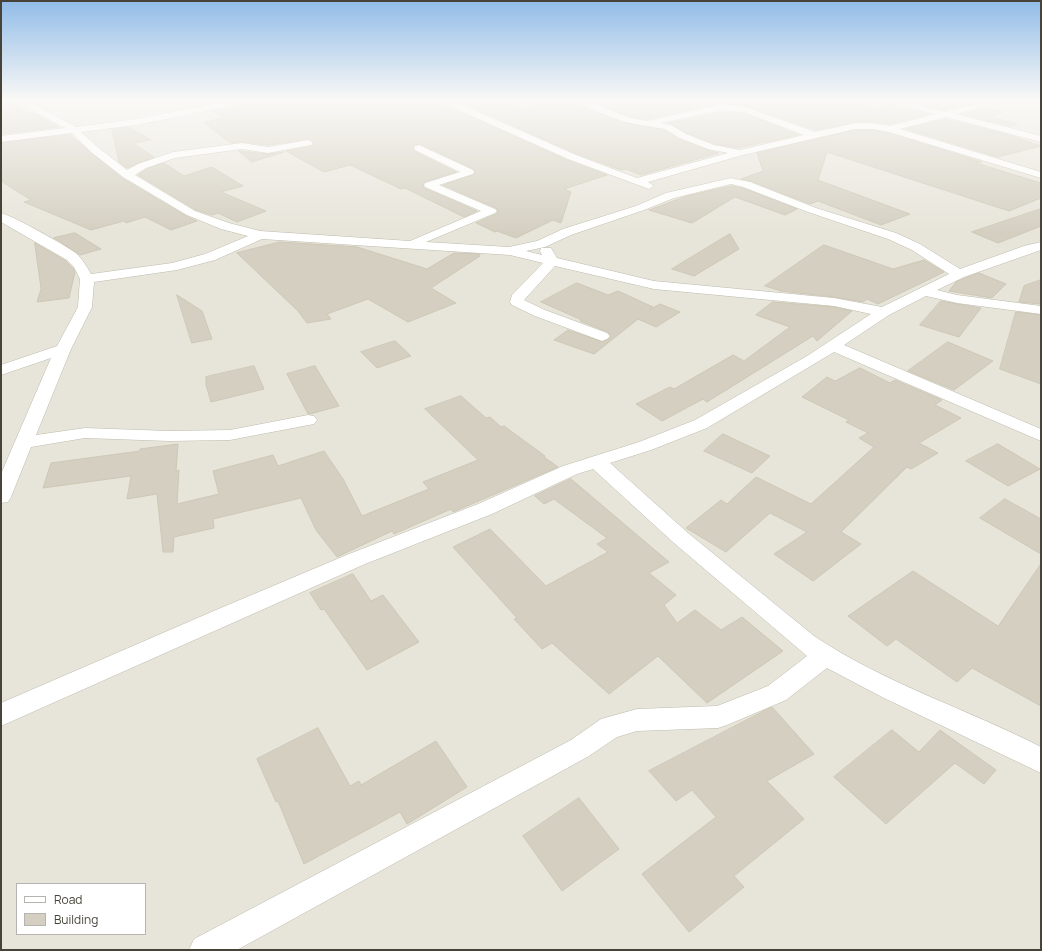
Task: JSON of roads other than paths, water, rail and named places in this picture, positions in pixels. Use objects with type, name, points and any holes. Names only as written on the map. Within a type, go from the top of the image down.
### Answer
[{"type":"street","points":[[89,144],[127,175],[191,212],[225,226],[260,235],[510,251],[654,285],[834,302],[884,312]]},
{"type":"street","points":[[127,175],[142,166],[173,156],[242,146],[268,150],[300,144]]},
{"type":"street","points":[[544,144],[670,195]]},
{"type":"street","points":[[704,144],[740,153]]},
{"type":"street","points":[[638,181],[775,144]]},
{"type":"street","points":[[940,144],[1041,175]]},
{"type":"street","points":[[711,147],[718,159]]},
{"type":"street","points":[[410,244],[491,211],[429,185],[469,172],[419,148]]},
{"type":"street","points":[[510,251],[541,244],[567,232],[640,208],[670,195],[731,180],[740,182],[812,210],[892,236],[916,247],[959,274]]},
{"type":"street","points":[[1,217],[72,257],[80,266],[87,279],[85,307],[63,349],[1,497]]},
{"type":"street","points":[[87,279],[172,267],[210,257],[260,235]]},
{"type":"street","points":[[541,244],[552,261]]},
{"type":"street","points":[[2,714],[44,697],[224,616],[357,559],[485,509],[570,470],[701,424],[768,386],[833,346],[884,312],[959,274],[1028,249],[1041,246]]},
{"type":"street","points":[[552,261],[517,298],[517,302],[540,313],[602,336]]},
{"type":"street","points":[[926,292],[957,299],[1041,310]]},
{"type":"street","points":[[833,346],[1041,436]]},
{"type":"street","points":[[1,370],[63,349]]},
{"type":"street","points":[[23,443],[85,433],[169,436],[230,435],[308,420]]},
{"type":"street","points":[[596,462],[681,538],[806,643],[826,656],[891,690],[1041,761]]},
{"type":"street","points":[[205,950],[573,752],[610,727],[637,720],[718,717],[777,693],[826,656]]}]
